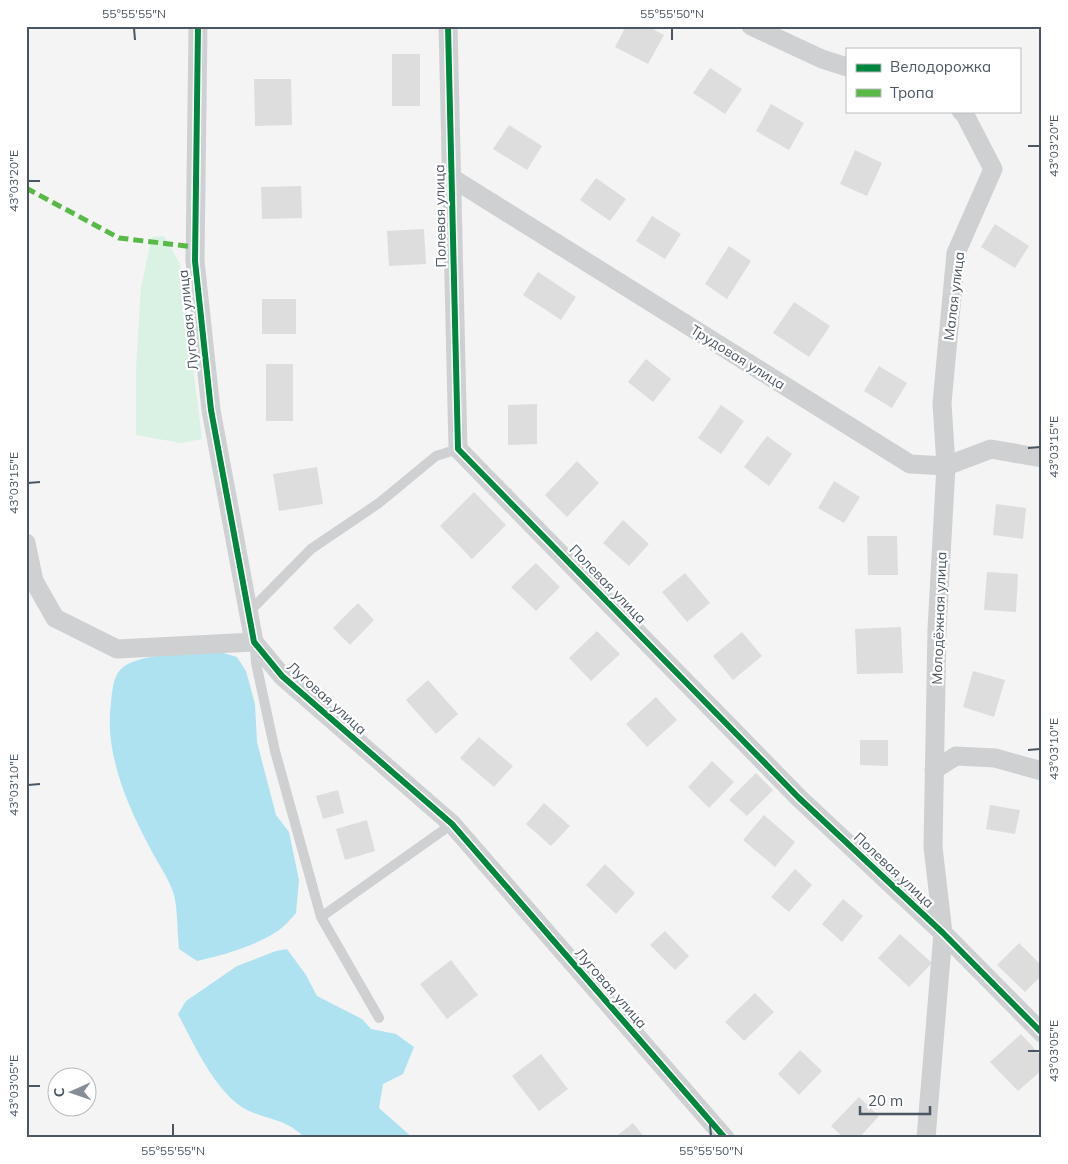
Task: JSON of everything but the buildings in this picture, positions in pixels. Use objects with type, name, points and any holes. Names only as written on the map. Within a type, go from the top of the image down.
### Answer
[{"type":"street","name":"Луговая улица","points":[[198,26],[195,261],[211,410],[254,642],[282,676],[452,824],[725,1138]]},
{"type":"street","name":"Полевая улица","points":[[448,26],[458,448],[799,798],[943,933],[1042,1033]]},
{"type":"street","points":[[751,26],[822,59],[846,67]]},
{"type":"street","name":"Малая улица","points":[[946,466],[942,403],[956,253],[993,169],[962,112]]},
{"type":"street","name":"Трудовая улица","points":[[452,178],[910,464],[946,466],[991,449],[1042,458]]},
{"type":"street","name":"Молодёжная улица","points":[[926,1138],[943,933],[933,847],[937,629],[946,466]]},
{"type":"street","points":[[26,543],[34,581],[55,618],[117,650],[254,642]]},
{"type":"street","points":[[934,770],[956,756],[995,758],[1042,771]]},
{"type":"lane","points":[[249,612],[312,549],[379,503],[436,456],[458,448]]},
{"type":"lane","points":[[254,642],[256,663],[275,751],[321,917],[379,1018]]},
{"type":"lane","points":[[321,917],[452,824]]},
{"type":"green space","points":[[164,236],[180,264],[202,439],[181,443],[136,435],[136,369],[141,287],[152,237]]},
{"type":"water","points":[[220,652],[237,657],[246,671],[255,704],[257,742],[276,815],[289,832],[299,880],[296,913],[281,928],[248,946],[197,961],[179,949],[176,908],[172,889],[141,831],[119,778],[111,740],[111,703],[116,677],[120,670],[128,664],[153,657],[182,653]]},
{"type":"water","points":[[287,949],[306,975],[317,996],[362,1019],[371,1029],[396,1034],[414,1047],[403,1074],[383,1084],[379,1108],[413,1138],[305,1138],[284,1123],[255,1114],[236,1103],[216,1081],[178,1014],[186,1001],[237,966],[276,951]]},
{"type":"marked path","points":[[26,188],[119,238],[195,247]]},
{"type":"cycle path","points":[[198,26],[195,261],[211,410],[254,642],[282,676],[452,824],[725,1138]]},
{"type":"cycle path","points":[[448,26],[458,449],[799,798],[943,933],[1042,1033]]}]
